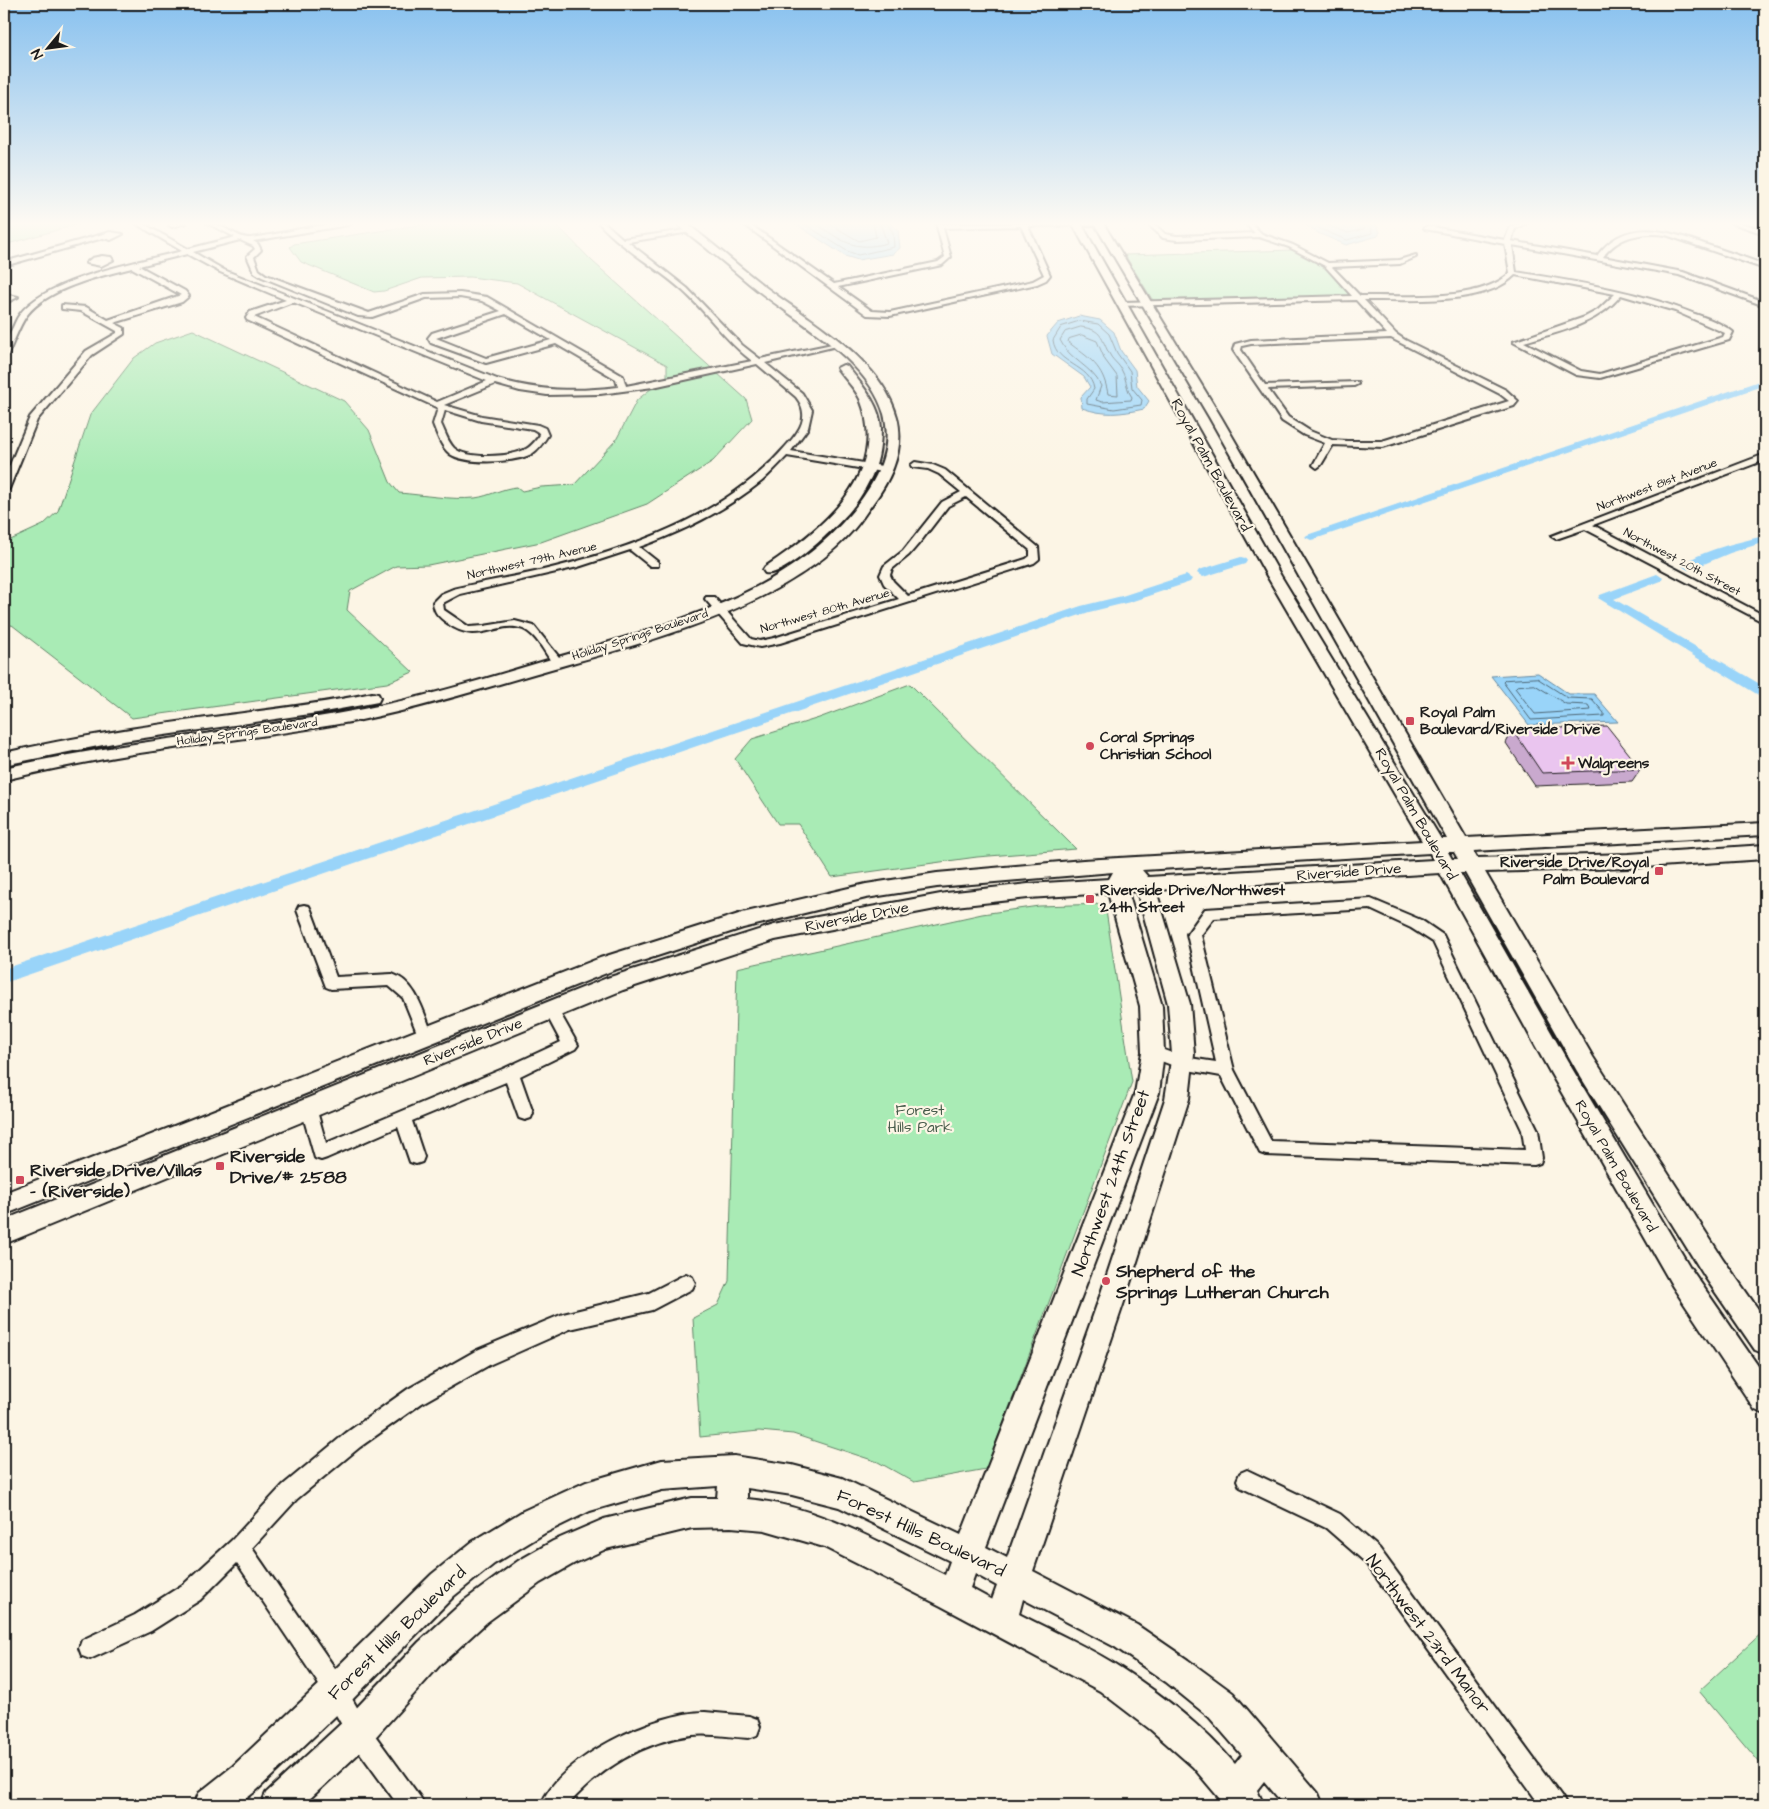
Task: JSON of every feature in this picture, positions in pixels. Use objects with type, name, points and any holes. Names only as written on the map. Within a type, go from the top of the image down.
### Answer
[{"type":"street","points":[[4,351],[23,315],[31,307]]},
{"type":"street","points":[[4,489],[33,418],[89,353],[120,334],[121,330],[109,322],[83,309],[69,307]]},
{"type":"street","points":[[109,322],[155,307]]},
{"type":"street","points":[[271,307],[253,314],[250,318],[442,407],[481,418],[535,427],[542,430],[544,435],[530,451],[518,455],[489,457],[457,455],[450,450],[437,424],[442,407],[498,382]]},
{"type":"street","points":[[311,307],[498,382],[536,391],[562,393],[622,389],[829,347]]},
{"type":"street","points":[[345,307],[369,315],[391,307]]},
{"type":"street","points":[[499,307],[620,378],[622,389]]},
{"type":"street","points":[[702,307],[748,354],[759,362]]},
{"type":"street","points":[[772,307],[785,319]]},
{"type":"street","name":"Holiday Springs Boulevard","points":[[715,604],[778,581],[806,564],[835,542],[852,525],[869,502],[888,467],[893,450],[894,429],[887,405],[874,381],[780,307]]},
{"type":"street","points":[[862,307],[870,313],[879,315],[921,307]]},
{"type":"street","name":"Royal Palm Boulevard","points":[[1124,307],[1275,579],[1447,866],[1559,1067],[1677,1270],[1765,1400]]},
{"type":"street","name":"Royal Palm Boulevard","points":[[1150,307],[1585,1064],[1714,1268],[1765,1341]]},
{"type":"street","points":[[1367,307],[1393,336],[1412,348],[1503,392],[1514,401],[1511,404],[1383,444],[1330,442],[1294,427],[1285,419],[1236,350],[1239,344],[1251,342],[1393,336]]},
{"type":"street","points":[[1605,307],[1592,318],[1517,342],[1579,373],[1600,376],[1726,338],[1729,332],[1667,307]]},
{"type":"street","points":[[507,312],[467,323],[435,335],[432,338],[434,341],[486,361],[557,341]]},
{"type":"street","name":"Holiday Springs Boulevard","points":[[4,759],[38,750],[121,734],[361,701],[675,626],[791,558],[818,537],[834,521],[851,499],[872,464],[876,429],[870,406],[858,384],[829,347],[807,336]]},
{"type":"street","name":"Northwest 79th Avenue","points":[[552,656],[531,628],[517,623],[482,630],[468,630],[456,625],[439,611],[438,602],[445,596],[457,591],[561,569],[632,547],[710,511],[756,481],[787,450],[806,422],[808,410],[803,399],[759,362]]},
{"type":"street","points":[[610,372],[613,390]]},
{"type":"street","points":[[1264,387],[1354,384]]},
{"type":"street","points":[[1317,465],[1330,442]]},
{"type":"street","points":[[787,450],[888,467]]},
{"type":"street","name":"Northwest 81st Avenue","points":[[1556,536],[1587,526],[1765,457]]},
{"type":"street","points":[[915,465],[930,467],[942,472],[967,493]]},
{"type":"street","name":"Northwest 80th Avenue","points":[[715,604],[747,641],[760,644],[776,641],[1030,561],[1035,557],[1035,549],[967,493],[945,504],[906,553],[888,568],[885,575],[888,582],[906,600]]},
{"type":"street","name":"Northwest 20th Street","points":[[1587,526],[1765,619]]},
{"type":"street","points":[[632,547],[654,564]]},
{"type":"street","name":"Holiday Springs Boulevard","points":[[4,774],[117,750],[285,728],[362,715],[432,698],[552,656]]},
{"type":"street","name":"Riverside Drive","points":[[4,1232],[615,984],[774,933],[946,900],[1028,891],[1121,875],[1460,844],[1765,829]]},
{"type":"street","name":"Riverside Drive","points":[[4,1204],[607,964],[742,921],[866,891],[937,880],[1082,866],[1121,875],[1144,884],[1447,866],[1638,861],[1765,852]]},
{"type":"street","name":"Northwest 24th Street","points":[[952,1595],[1147,1093],[1153,1052],[1151,1006],[1121,875]]},
{"type":"street","points":[[1000,1622],[1116,1286],[1177,1099],[1182,1063],[1179,1004],[1144,884]]},
{"type":"street","points":[[1371,904],[1416,924],[1438,939],[1530,1130],[1534,1158],[1266,1148],[1226,1070],[1194,934],[1210,913],[1371,904]]},
{"type":"street","points":[[304,910],[331,983],[392,980],[408,995],[424,1036]]},
{"type":"street","points":[[309,1109],[321,1153],[511,1073],[570,1045],[551,1010]]},
{"type":"street","points":[[1153,1052],[1182,1063],[1226,1070]]},
{"type":"street","points":[[511,1073],[525,1113]]},
{"type":"street","points":[[403,1118],[416,1157]]},
{"type":"street","points":[[90,1648],[143,1623],[192,1592],[239,1547],[290,1492],[353,1440],[416,1396],[484,1357],[570,1320],[652,1300],[686,1284]]},
{"type":"street","points":[[731,1512],[734,1471]]},
{"type":"street","name":"Forest Hills Boulevard","points":[[211,1805],[245,1778],[336,1692],[443,1585],[483,1553],[534,1522],[586,1497],[662,1475],[734,1471],[792,1480],[842,1493],[1016,1578],[1126,1636],[1177,1671],[1221,1705],[1306,1805]]},
{"type":"street","name":"Northwest 23rd Manor","points":[[1247,1480],[1333,1521],[1372,1555],[1554,1805]]},
{"type":"street","points":[[278,1805],[358,1731],[437,1647],[476,1611],[528,1572],[564,1552],[604,1534],[692,1513],[731,1512],[765,1515],[828,1532],[952,1595],[1111,1680],[1163,1718],[1205,1755],[1241,1798],[1264,1755]]},
{"type":"street","points":[[239,1547],[336,1692],[358,1731],[412,1805]]},
{"type":"street","points":[[553,1805],[568,1786],[610,1753],[650,1734],[692,1724],[749,1727]]},
{"type":"green space","points":[[562,307],[644,307],[746,399],[752,419],[713,461],[647,504],[541,542],[428,565],[396,566],[350,591],[347,610],[413,672],[387,683],[132,718],[12,625],[4,627],[4,543],[43,525],[58,511],[90,415],[134,358],[155,343],[193,330],[344,401],[369,430],[390,482],[399,493],[447,498],[475,498],[517,487],[522,491],[541,487],[574,485],[616,440],[637,400],[667,376],[667,365]]},
{"type":"green space","points":[[910,684],[1076,849],[977,857],[832,877],[798,824],[778,824],[735,759],[752,739],[819,718]]},
{"type":"green space","name":"Forest Hills Park","points":[[1105,904],[1132,1082],[986,1469],[914,1482],[878,1462],[793,1434],[759,1431],[700,1437],[693,1318],[718,1305],[729,1281],[737,968],[982,914],[1039,906]]},
{"type":"green space","points":[[1765,1630],[1765,1769],[1699,1691]]},
{"type":"water","points":[[1079,316],[1100,320],[1114,332],[1121,351],[1135,370],[1137,386],[1149,401],[1144,409],[1113,413],[1082,408],[1081,397],[1090,387],[1084,377],[1052,354],[1047,336],[1058,323]]},
{"type":"water","points":[[1538,673],[1569,694],[1594,694],[1618,722],[1529,725],[1491,676]]},
{"type":"building","points":[[1607,726],[1641,769],[1542,773],[1513,730]]},
{"type":"waterway","points":[[1311,537],[1765,382]]},
{"type":"waterway","points":[[1688,566],[1726,550],[1765,539]]},
{"type":"waterway","points":[[1203,573],[1241,561]]},
{"type":"waterway","points":[[1657,578],[1604,598],[1765,693]]},
{"type":"waterway","points":[[4,976],[1085,609],[1126,599],[1186,579]]},
{"type":"place","name":"Royal Palm Boulevard/Riverside Drive","points":[[1410,721]]},
{"type":"place","name":"Coral Springs Christian School","points":[[1090,746]]},
{"type":"place","name":"Walgreens","points":[[1568,763]]},
{"type":"place","name":"Riverside Drive/Royal Palm Boulevard","points":[[1659,871]]},
{"type":"place","name":"Riverside Drive/Northwest 24th Street","points":[[1090,899]]},
{"type":"place","name":"Riverside Drive/# 2588","points":[[220,1166]]},
{"type":"place","name":"Riverside Drive/Villas - (Riverside)","points":[[20,1180]]},
{"type":"place","name":"Shepherd of the Springs Lutheran Church","points":[[1106,1281]]}]
